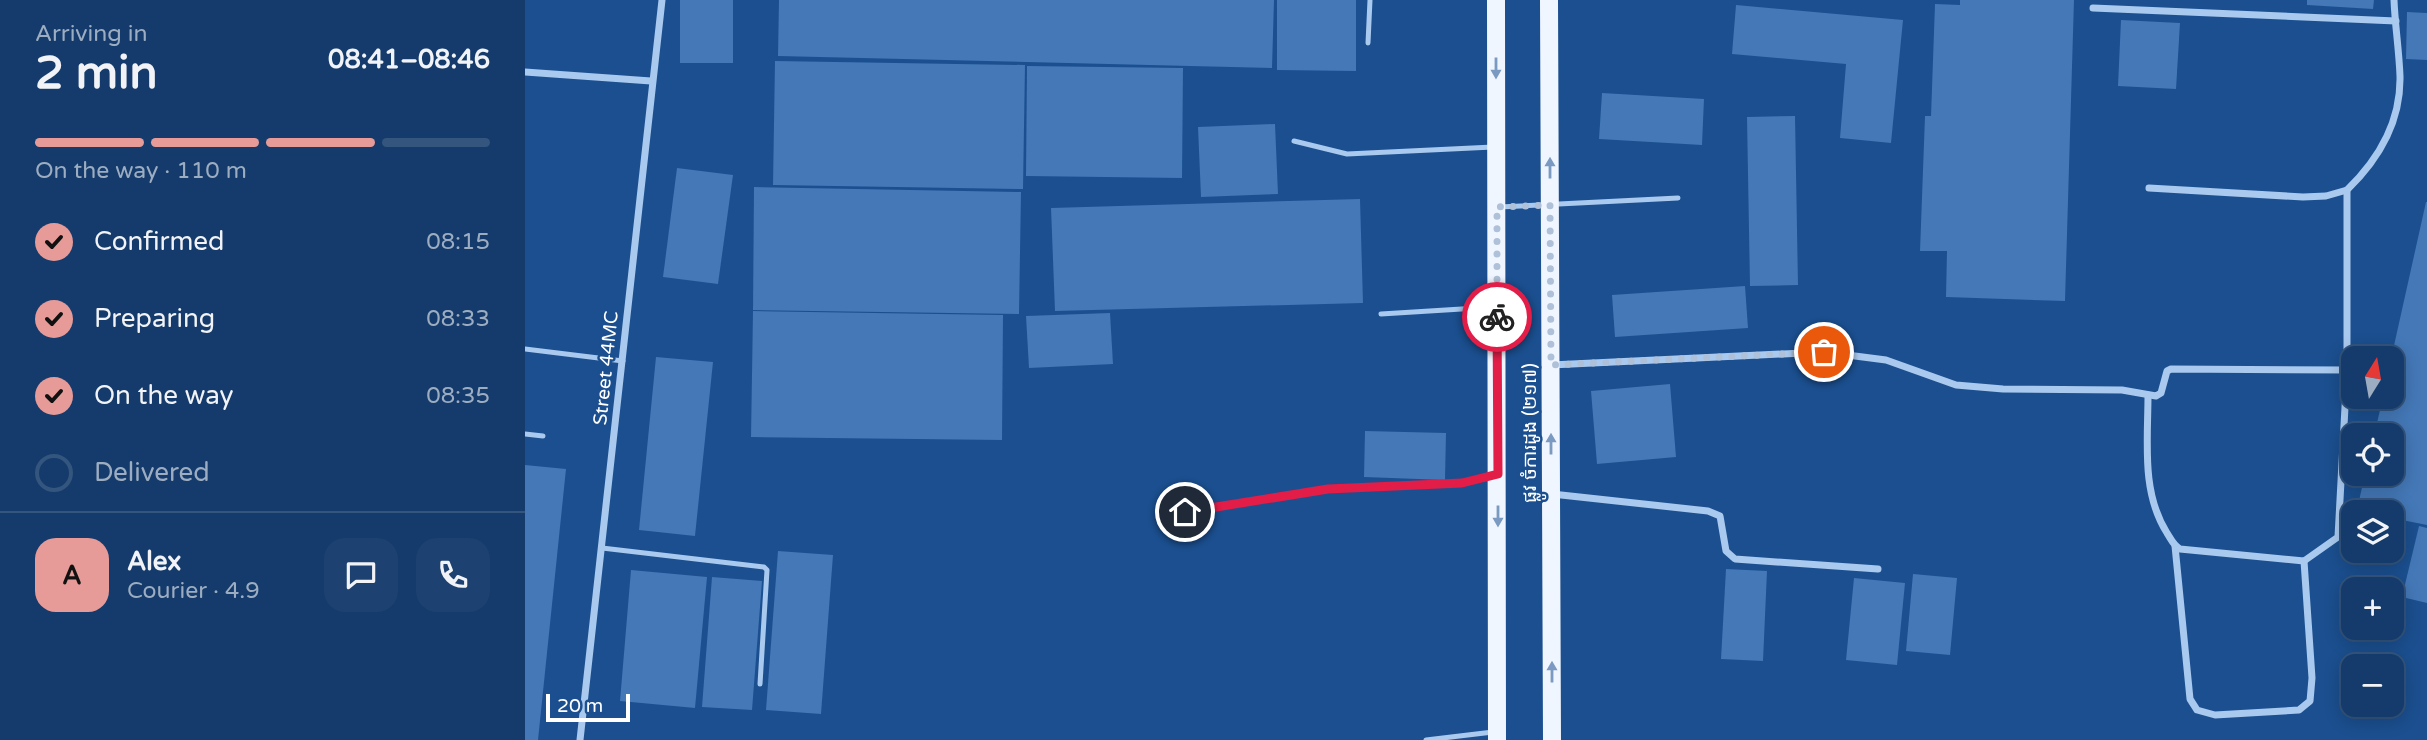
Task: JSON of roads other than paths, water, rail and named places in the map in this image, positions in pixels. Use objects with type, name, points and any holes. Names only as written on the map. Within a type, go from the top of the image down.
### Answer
[{"type":"main road","name":"ផ្លូវ ចំការដូង (២១៧)","points":[[1496,0],[1497,736]]},
{"type":"main road","name":"ផ្លូវ ចំការដូង (២១៧)","points":[[1549,0],[1552,740]]},
{"type":"street","name":"Street 44MC","points":[[580,740],[662,0]]},
{"type":"street","points":[[2149,188],[2303,197],[2326,197],[2347,190],[2376,157],[2394,121],[2400,78],[2394,0]]},
{"type":"street","points":[[2093,8],[2396,21]]},
{"type":"street","points":[[525,72],[651,81]]},
{"type":"street","points":[[2347,190],[2347,346]]},
{"type":"street","points":[[1551,365],[1824,352],[1886,360],[1956,384],[2003,390],[2122,390],[2156,396],[2161,393],[2167,371],[2171,369],[2341,370]]},
{"type":"street","points":[[2148,395],[2148,479],[2159,521],[2175,546],[2190,699],[2197,710],[2215,715],[2299,710],[2310,701],[2312,678],[2304,561]]},
{"type":"street","points":[[2175,546],[2304,561],[2337,537],[2345,410]]},
{"type":"street","points":[[1551,494],[1708,511],[1720,516],[1726,551],[1735,559],[1878,569]]},
{"type":"lane","points":[[1368,43],[1370,0]]},
{"type":"lane","points":[[1294,141],[1347,154],[1496,147]]},
{"type":"lane","points":[[1497,207],[1678,198]]},
{"type":"lane","points":[[1381,314],[1497,307]]},
{"type":"lane","points":[[525,349],[623,362]]},
{"type":"lane","points":[[525,434],[543,436]]},
{"type":"lane","points":[[1185,512],[1328,489],[1462,483],[1498,474]]},
{"type":"lane","points":[[602,548],[764,567],[767,570],[760,684]]},
{"type":"lane","points":[[1426,740],[1497,736]]}]
